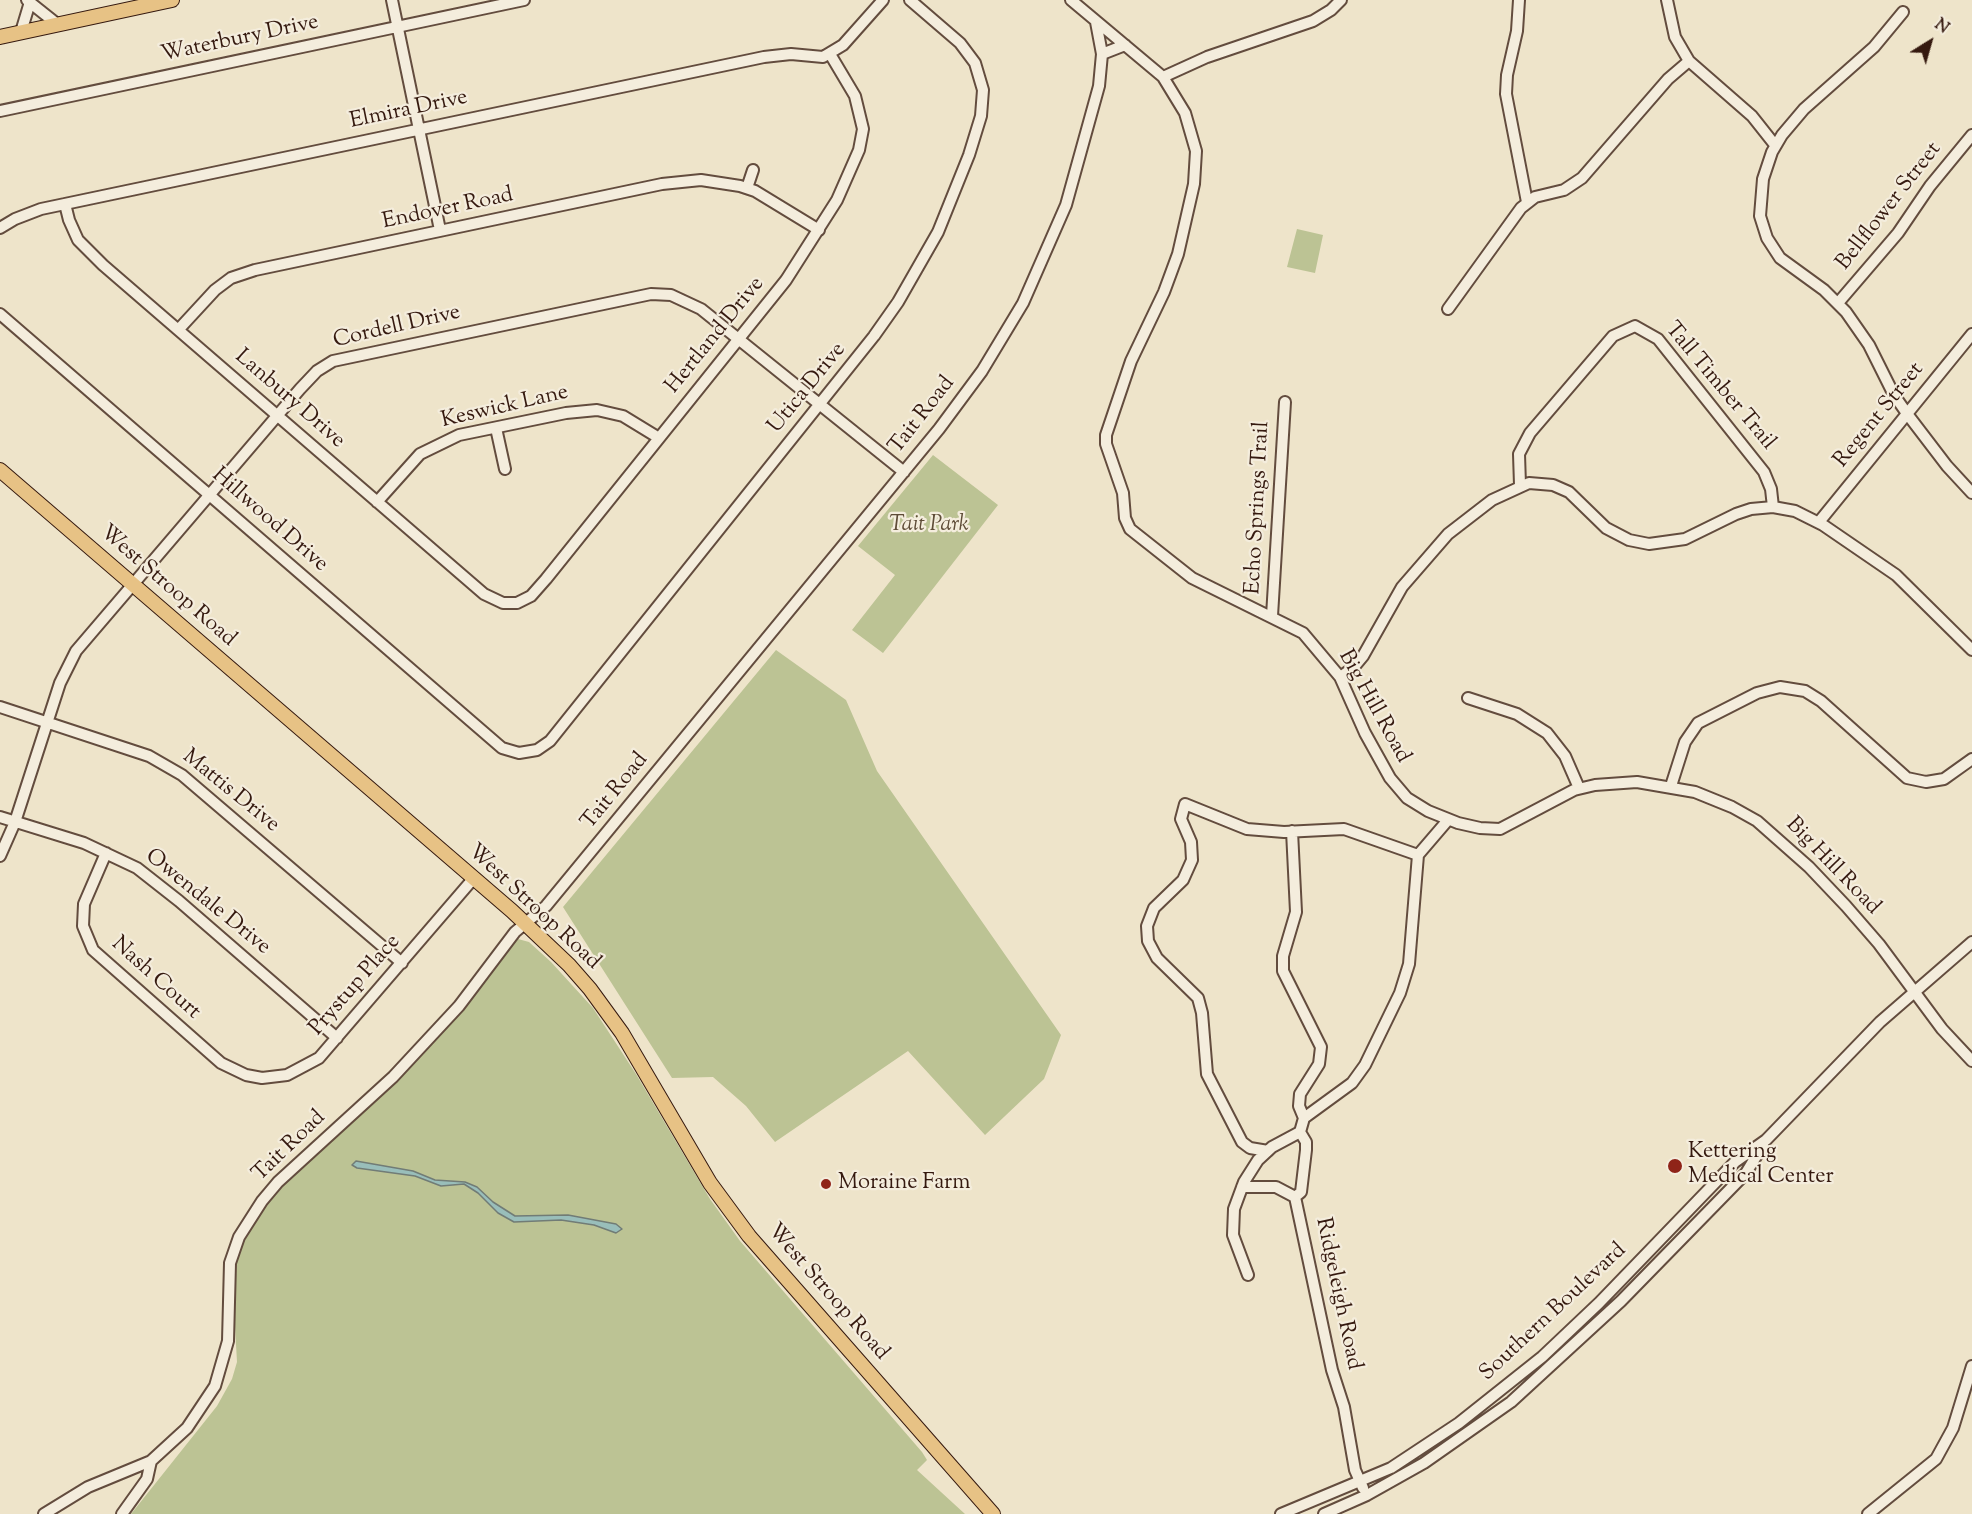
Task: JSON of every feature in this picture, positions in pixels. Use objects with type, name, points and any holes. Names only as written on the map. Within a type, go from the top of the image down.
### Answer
[{"type":"main road","points":[[0,37],[172,0]]},
{"type":"main road","name":"West Stroop Road","points":[[0,470],[526,923],[569,965],[607,1011],[711,1183],[748,1236],[993,1514]]},
{"type":"street","points":[[392,0],[440,230]]},
{"type":"street","name":"Waterbury Drive","points":[[0,111],[524,0]]},
{"type":"street","points":[[830,54],[843,45],[882,0]]},
{"type":"street","name":"Utica Drive","points":[[516,753],[537,750],[550,741],[874,336],[920,266],[953,198],[981,116],[983,90],[975,63],[960,43],[910,0]]},
{"type":"street","name":"Big Hill Road","points":[[1071,0],[1163,77],[1185,113],[1194,139],[1194,184],[1178,254],[1164,292],[1131,361],[1108,426],[1106,444],[1121,486],[1125,518],[1130,529],[1192,578],[1303,633],[1340,677],[1365,734],[1394,783],[1416,805],[1448,820],[1480,828],[1500,829],[1579,788],[1615,783],[1671,786],[1713,798],[1775,834],[1879,944],[1942,1029],[1972,1061]]},
{"type":"street","points":[[1163,77],[1207,57],[1313,21],[1331,10],[1341,0]]},
{"type":"street","points":[[1519,0],[1506,94],[1527,201]]},
{"type":"street","points":[[1667,0],[1673,31],[1689,61],[1752,116],[1775,145]]},
{"type":"street","points":[[21,32],[29,1],[57,24]]},
{"type":"street","points":[[1903,12],[1874,47],[1804,108],[1775,145],[1758,207],[1762,228],[1780,258],[1838,303],[1864,337],[1894,395],[1908,415],[1935,451],[1972,493]]},
{"type":"street","name":"Tait Road","points":[[122,1514],[147,1479],[151,1461],[187,1428],[215,1386],[228,1341],[230,1263],[239,1237],[262,1201],[278,1182],[378,1091],[424,1044],[459,1006],[514,932],[546,906],[596,849],[957,407],[982,371],[1023,303],[1045,258],[1066,205],[1100,86],[1102,54],[1096,22]]},
{"type":"street","points":[[1102,54],[1125,45]]},
{"type":"street","name":"Elmira Drive","points":[[0,228],[28,213],[65,204],[419,129],[764,57],[790,54],[814,57],[830,54]]},
{"type":"street","name":"Hertland Drive","points":[[511,604],[531,596],[546,579],[786,280],[819,230],[850,172],[859,150],[863,129],[855,96],[830,54]]},
{"type":"street","points":[[1448,309],[1456,294],[1527,201],[1564,190],[1582,178],[1668,79],[1689,61]]},
{"type":"street","name":"Bellflower Street","points":[[1838,303],[1898,233],[1930,186],[1972,135]]},
{"type":"street","points":[[747,188],[753,170]]},
{"type":"street","name":"Endover Road","points":[[178,329],[210,294],[231,278],[255,270],[679,182],[701,180],[747,188],[819,230]]},
{"type":"street","name":"Lanbury Drive","points":[[65,204],[72,231],[83,246],[484,594],[511,604]]},
{"type":"street","name":"Cordell Drive","points":[[0,856],[15,822],[60,683],[76,651],[277,415],[317,371],[333,361],[651,294],[671,295],[691,303],[904,472]]},
{"type":"street","name":"Hillwood Drive","points":[[0,314],[502,748],[516,753]]},
{"type":"street","name":"Tall Timber Trail","points":[[1520,485],[1519,454],[1530,433],[1612,336],[1635,326],[1658,339],[1764,472],[1772,489],[1773,507]]},
{"type":"street","name":"Regent Street","points":[[1819,522],[1972,334]]},
{"type":"street","name":"Echo Springs Trail","points":[[1272,616],[1285,402]]},
{"type":"street","name":"Keswick Lane","points":[[377,502],[411,462],[429,447],[448,438],[566,413],[597,410],[623,416],[659,438]]},
{"type":"street","points":[[496,428],[505,469]]},
{"type":"street","points":[[1340,677],[1353,668],[1363,656],[1388,608],[1420,564],[1448,534],[1474,513],[1520,485],[1545,483],[1573,494],[1606,528],[1629,540],[1649,544],[1685,539],[1736,514],[1773,507],[1795,511],[1819,522],[1896,575],[1972,650]]},
{"type":"street","points":[[1671,786],[1685,742],[1698,723],[1757,693],[1780,687],[1801,690],[1821,701],[1907,778],[1926,782],[1944,779],[1972,759]]},
{"type":"street","points":[[1468,698],[1517,714],[1547,733],[1565,756],[1579,788]]},
{"type":"street","name":"Mattis Drive","points":[[0,707],[149,756],[182,775],[402,963]]},
{"type":"street","points":[[1268,1151],[1250,1148],[1242,1142],[1207,1074],[1202,1013],[1198,998],[1157,958],[1147,934],[1154,909],[1183,880],[1192,860],[1191,842],[1181,819],[1185,804],[1247,829],[1292,831],[1344,829],[1418,855]]},
{"type":"street","name":"Owendale Drive","points":[[0,817],[84,843],[155,881],[338,1038]]},
{"type":"street","points":[[1248,1275],[1233,1235],[1232,1222],[1242,1187],[1252,1167],[1268,1151],[1300,1132],[1304,1118],[1358,1077],[1400,993],[1412,947],[1418,855],[1448,820]]},
{"type":"street","points":[[1292,831],[1296,912],[1283,956],[1283,971],[1321,1047],[1316,1071],[1300,1094],[1299,1106],[1304,1118]]},
{"type":"street","name":"Nash Court","points":[[106,853],[84,904],[83,926],[93,950],[210,1054],[246,1075]]},
{"type":"street","name":"Prystup Place","points":[[246,1075],[273,1078],[300,1070],[320,1058],[473,879]]},
{"type":"street","name":"Southern Boulevard","points":[[1281,1514],[1360,1483],[1391,1468],[1459,1423],[1542,1357],[1599,1303],[1735,1162],[1766,1140],[1859,1042],[1972,942]]},
{"type":"street","points":[[1295,1197],[1301,1192],[1306,1150],[1306,1142],[1300,1132]]},
{"type":"street","name":"Southern Boulevard","points":[[1324,1514],[1367,1495],[1424,1463],[1466,1435],[1561,1359],[1746,1173],[1766,1140]]},
{"type":"street","name":"Ridgeleigh Road","points":[[1242,1187],[1269,1186],[1295,1197],[1332,1370],[1344,1407],[1355,1470],[1367,1495]]},
{"type":"street","points":[[1868,1514],[1936,1459],[1953,1428],[1972,1366]]},
{"type":"street","points":[[44,1514],[88,1487],[151,1461]]},
{"type":"green space","points":[[1297,229],[1323,235],[1315,273],[1287,267]]},
{"type":"green space","name":"Tait Park","points":[[933,455],[998,505],[883,653],[852,630],[895,575],[858,546]]},
{"type":"green space","points":[[776,650],[846,700],[877,771],[1061,1035],[1044,1079],[985,1135],[908,1051],[775,1142],[746,1106],[713,1077],[672,1078],[563,907]]},
{"type":"green space","points":[[518,939],[529,942],[551,962],[593,1008],[636,1074],[710,1199],[740,1241],[922,1452],[927,1460],[917,1470],[965,1514],[131,1514],[217,1406],[232,1379],[237,1362],[234,1309],[237,1258],[244,1236],[276,1188],[312,1156]]},
{"type":"water","points":[[356,1161],[413,1171],[435,1180],[465,1182],[477,1187],[493,1202],[515,1216],[568,1215],[616,1224],[622,1229],[616,1233],[594,1225],[561,1220],[514,1222],[498,1213],[478,1193],[464,1184],[441,1186],[415,1176],[357,1168],[352,1165]]},
{"type":"place","name":"Kettering Medical Center","points":[[1675,1166]]},
{"type":"place","name":"Moraine Farm","points":[[826,1184]]}]
